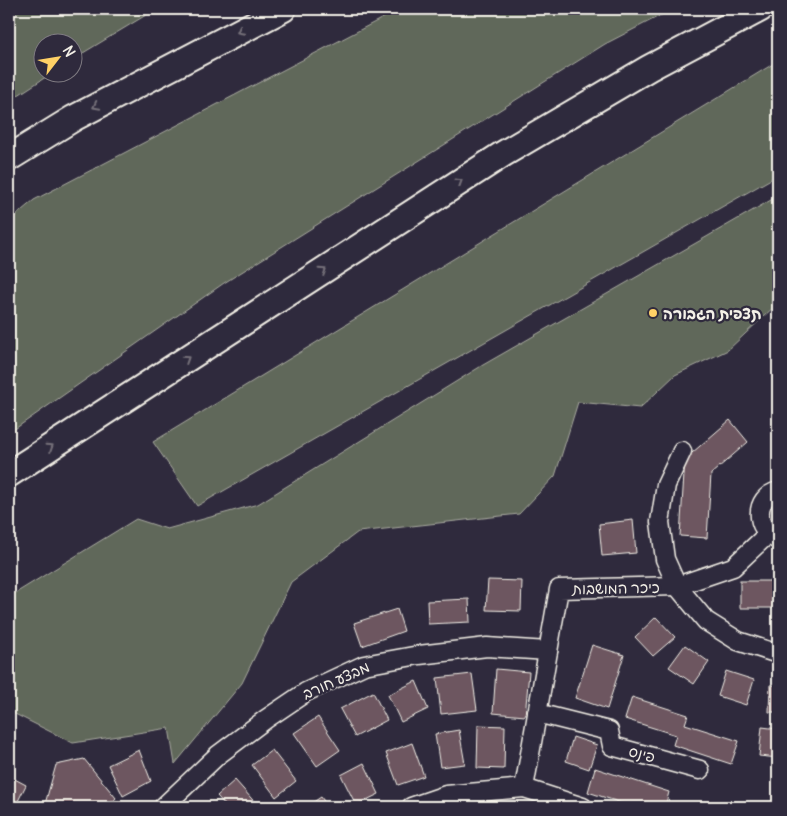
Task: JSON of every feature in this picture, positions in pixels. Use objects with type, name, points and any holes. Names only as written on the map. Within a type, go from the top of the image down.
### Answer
[{"type":"highway","points":[[9,158],[74,118],[283,9]]},
{"type":"highway","points":[[9,474],[503,154],[648,68],[760,9]]},
{"type":"street","points":[[682,452],[666,485],[660,522],[665,559],[677,586],[706,621],[738,641],[778,654]]},
{"type":"street","name":"כיכר המושבות","points":[[524,788],[559,589],[677,586],[733,567],[773,537],[760,520],[760,512],[767,497],[778,491]]},
{"type":"street","name":"מבצע חורב","points":[[172,804],[218,755],[266,719],[306,692],[364,665],[419,655],[487,647],[548,651]]},
{"type":"street","name":"פינס","points":[[537,714],[609,731],[612,746],[700,770]]},
{"type":"street","points":[[411,807],[446,795],[524,788],[583,807]]},
{"type":"green space","points":[[23,9],[156,9],[82,54],[82,32],[32,32],[32,82],[38,82],[9,101],[9,17]]},
{"type":"green space","points":[[400,9],[673,9],[605,44],[224,283],[9,433],[9,221],[34,200]]},
{"type":"green space","points":[[778,61],[778,175],[197,506],[153,442]]},
{"type":"green space","points":[[778,196],[778,303],[728,350],[675,375],[640,408],[578,402],[555,476],[519,514],[358,532],[291,582],[242,683],[175,764],[169,728],[73,743],[9,711],[9,597],[136,519],[167,529],[258,504],[483,365]]},
{"type":"building","points":[[730,420],[748,442],[711,474],[707,538],[680,536],[685,459]]},
{"type":"building","points":[[633,520],[636,553],[602,556],[599,524]]},
{"type":"building","points":[[488,580],[522,581],[521,611],[486,610]]},
{"type":"building","points":[[740,581],[778,581],[778,608],[740,608]]},
{"type":"building","points":[[469,599],[470,622],[428,624],[427,601]]},
{"type":"building","points":[[397,609],[404,631],[362,646],[354,623]]},
{"type":"building","points":[[656,617],[675,637],[653,656],[635,637]]},
{"type":"building","points":[[592,645],[624,655],[607,709],[575,698]]},
{"type":"building","points":[[685,645],[709,662],[694,684],[669,667]]},
{"type":"building","points":[[496,669],[529,672],[525,716],[493,713]]},
{"type":"building","points":[[726,671],[754,680],[746,705],[718,696]]},
{"type":"building","points":[[472,674],[477,710],[441,714],[437,678]]},
{"type":"building","points":[[416,681],[428,709],[401,722],[388,695]]},
{"type":"building","points":[[770,685],[778,685],[778,712],[769,712]]},
{"type":"building","points":[[373,692],[387,720],[355,737],[340,709]]},
{"type":"building","points":[[632,697],[688,715],[685,724],[739,741],[731,764],[673,745],[676,735],[625,719]]},
{"type":"building","points":[[318,717],[340,750],[317,766],[294,733]]},
{"type":"building","points":[[478,725],[505,726],[504,769],[477,768]]},
{"type":"building","points":[[762,727],[778,729],[778,758],[759,756]]},
{"type":"building","points":[[459,730],[465,764],[440,767],[435,734]]},
{"type":"building","points":[[573,737],[597,745],[589,769],[566,761]]},
{"type":"building","points":[[412,743],[424,776],[398,785],[386,753]]},
{"type":"building","points":[[139,750],[151,781],[123,796],[108,765]]},
{"type":"building","points":[[272,750],[296,781],[276,797],[252,765]]},
{"type":"building","points":[[84,759],[116,798],[108,807],[53,807],[45,804],[56,765]]},
{"type":"building","points":[[364,763],[379,794],[356,805],[341,775]]},
{"type":"building","points":[[595,768],[669,792],[665,807],[634,807],[588,792]]},
{"type":"building","points":[[9,776],[26,785],[15,807],[9,807]]},
{"type":"building","points":[[235,780],[259,807],[227,807],[217,796]]},
{"type":"building","points":[[321,797],[328,807],[306,807]]},
{"type":"place","name":"תצפית הגבורה","points":[[653,313]]}]
